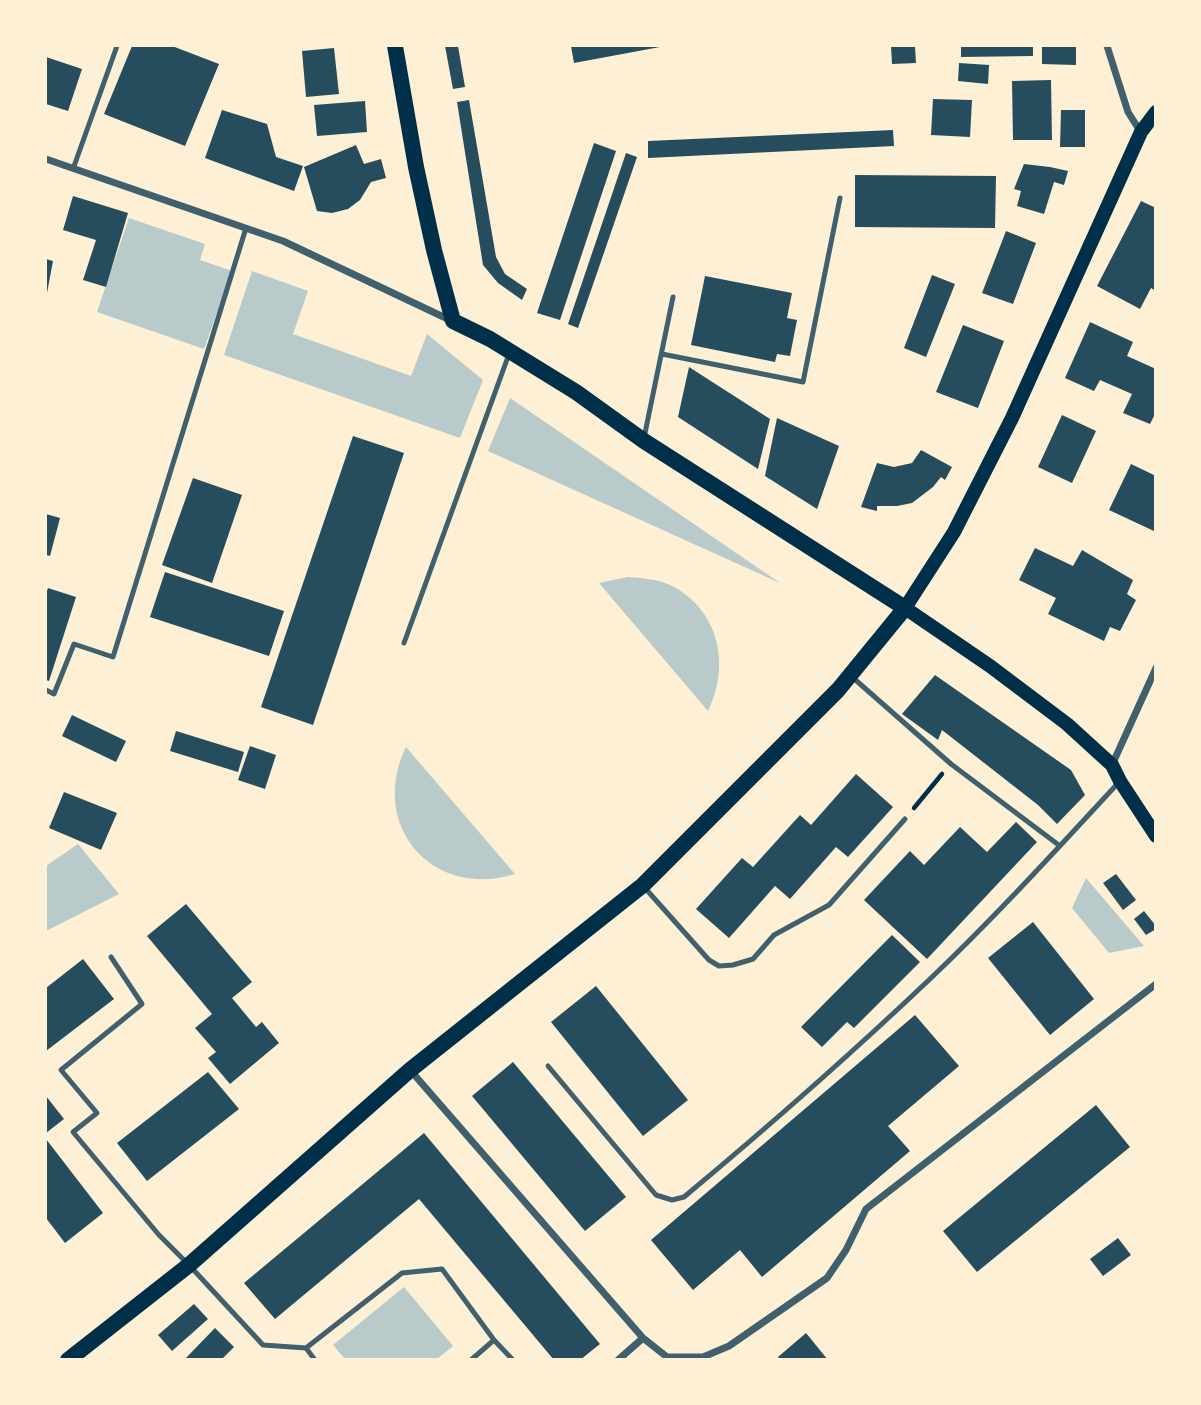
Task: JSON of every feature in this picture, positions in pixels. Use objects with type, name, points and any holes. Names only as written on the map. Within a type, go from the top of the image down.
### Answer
[{"type":"main road","points":[[394,46],[418,178],[453,321],[490,339],[576,392],[644,441],[905,608],[1037,701],[1112,765],[1156,836]]},
{"type":"main road","points":[[68,1360],[189,1265],[410,1070],[643,885],[838,690],[905,608],[954,532],[1012,418],[1141,132],[1156,112]]},
{"type":"street","points":[[1107,46],[1128,112],[1141,132]]},
{"type":"street","points":[[46,159],[283,241],[453,321]]},
{"type":"street","points":[[1112,765],[1156,668]]},
{"type":"street","points":[[410,1070],[643,1338],[668,1358],[703,1357],[729,1346],[827,1278],[846,1250],[866,1209],[1156,984]]},
{"type":"street","points":[[618,1360],[643,1338]]},
{"type":"lane","points":[[73,169],[117,46]]},
{"type":"lane","points":[[662,354],[803,382],[840,198]]},
{"type":"lane","points":[[46,690],[54,694],[74,644],[113,657],[246,228]]},
{"type":"lane","points":[[644,441],[673,298]]},
{"type":"lane","points":[[404,643],[510,351]]},
{"type":"lane","points":[[850,675],[951,764],[1060,846]]},
{"type":"lane","points":[[548,1066],[656,1195],[672,1200],[684,1198],[777,1119],[923,985],[1120,781]]},
{"type":"lane","points":[[643,885],[709,960],[719,966],[733,965],[753,959],[774,935],[829,905],[905,819]]},
{"type":"lane","points":[[111,957],[142,1004],[61,1070],[97,1114],[73,1132],[159,1235],[263,1345],[306,1348],[402,1273],[442,1269],[513,1360]]},
{"type":"lane","points":[[471,1360],[495,1340]]},
{"type":"lane","points":[[306,1348],[316,1360]]},
{"type":"path","points":[[905,819],[951,764]]},
{"type":"shaded area","points":[[129,218],[205,244],[200,260],[232,271],[204,349],[97,312]]},
{"type":"shaded area","points":[[252,271],[308,291],[293,334],[411,376],[427,334],[483,380],[460,438],[224,355]]},
{"type":"shaded area","points":[[510,398],[780,583],[488,451]]},
{"type":"shaded area","points":[[628,577],[655,580],[670,585],[687,595],[710,623],[719,657],[719,675],[708,711],[599,583]]},
{"type":"shaded area","points":[[406,747],[515,874],[485,879],[458,876],[434,866],[415,850],[402,828],[395,803],[396,776]]},
{"type":"shaded area","points":[[78,844],[119,894],[46,931],[46,866]]},
{"type":"shaded area","points":[[1086,878],[1144,946],[1109,953],[1072,908]]},
{"type":"shaded area","points":[[404,1287],[453,1346],[437,1359],[345,1359],[333,1345]]},
{"type":"building","points":[[132,46],[172,46],[219,64],[185,146],[104,114]]},
{"type":"building","points":[[445,46],[458,46],[465,87],[453,89]]},
{"type":"building","points":[[571,46],[660,46],[660,47],[574,63]]},
{"type":"building","points":[[891,46],[915,46],[916,63],[892,64]]},
{"type":"building","points":[[961,46],[1033,46],[1033,56],[961,57]]},
{"type":"building","points":[[1042,46],[1076,46],[1076,65],[1042,64]]},
{"type":"building","points":[[334,48],[339,94],[306,97],[302,51]]},
{"type":"building","points":[[46,57],[82,69],[68,111],[46,104]]},
{"type":"building","points":[[959,63],[989,65],[988,84],[958,81]]},
{"type":"building","points":[[1051,80],[1052,140],[1013,140],[1012,81]]},
{"type":"building","points":[[933,99],[972,100],[970,137],[931,135]]},
{"type":"building","points":[[469,100],[496,257],[505,274],[527,289],[522,300],[498,283],[483,265],[457,102]]},
{"type":"building","points":[[365,101],[367,132],[317,136],[314,105]]},
{"type":"building","points":[[222,110],[267,124],[276,157],[303,166],[294,191],[205,158]]},
{"type":"building","points":[[1061,110],[1085,110],[1085,147],[1060,147]]},
{"type":"building","points":[[893,130],[894,146],[648,158],[648,141]]},
{"type":"building","points":[[594,143],[616,151],[560,320],[537,313]]},
{"type":"building","points":[[356,145],[364,164],[381,159],[386,178],[371,182],[360,200],[348,209],[332,213],[317,211],[304,167]]},
{"type":"building","points":[[626,153],[637,157],[578,328],[568,324]]},
{"type":"building","points":[[1024,164],[1068,171],[1064,185],[1054,182],[1044,214],[1017,206],[1021,191],[1014,189]]},
{"type":"building","points":[[855,175],[996,176],[995,228],[855,227]]},
{"type":"building","points":[[73,196],[128,213],[106,287],[83,280],[96,240],[63,230]]},
{"type":"building","points":[[1141,201],[1156,208],[1156,291],[1151,288],[1140,309],[1097,286]]},
{"type":"building","points":[[1006,231],[1036,243],[1013,304],[982,293]]},
{"type":"building","points":[[46,259],[53,261],[47,293],[46,293]]},
{"type":"building","points":[[932,275],[955,284],[926,357],[904,348]]},
{"type":"building","points":[[705,276],[792,293],[787,318],[797,320],[790,356],[777,354],[775,362],[691,345]]},
{"type":"building","points":[[1090,322],[1133,342],[1127,356],[1156,369],[1156,412],[1150,424],[1123,413],[1132,394],[1100,380],[1094,391],[1065,378]]},
{"type":"building","points":[[963,325],[1004,341],[978,408],[936,392]]},
{"type":"building","points":[[689,367],[770,419],[758,469],[678,417]]},
{"type":"building","points":[[1062,415],[1096,431],[1072,483],[1038,467]]},
{"type":"building","points":[[777,418],[839,446],[817,509],[765,476]]},
{"type":"building","points":[[353,436],[404,453],[313,725],[261,707]]},
{"type":"building","points":[[921,450],[952,467],[945,480],[941,477],[933,487],[912,503],[877,506],[877,511],[861,507],[877,463],[894,467],[912,463]]},
{"type":"building","points":[[1131,464],[1156,476],[1156,532],[1109,510]]},
{"type":"building","points":[[193,478],[242,495],[212,583],[162,565]]},
{"type":"building","points":[[46,514],[60,518],[50,556],[46,555]]},
{"type":"building","points":[[1035,548],[1073,566],[1082,550],[1133,580],[1127,594],[1136,600],[1120,631],[1110,627],[1104,641],[1048,614],[1056,598],[1019,580]]},
{"type":"building","points":[[165,572],[284,611],[269,656],[150,617]]},
{"type":"building","points":[[48,588],[76,597],[49,681],[46,680]]},
{"type":"building","points":[[935,675],[1071,770],[1085,795],[1057,824],[1038,805],[942,730],[938,740],[902,714]]},
{"type":"building","points":[[72,715],[126,741],[116,762],[62,736]]},
{"type":"building","points":[[176,731],[244,752],[238,772],[170,751]]},
{"type":"building","points":[[250,746],[276,755],[265,789],[238,780]]},
{"type":"building","points":[[856,774],[893,807],[848,857],[836,847],[790,899],[775,886],[729,938],[696,909],[742,858],[753,867],[800,815],[811,825]]},
{"type":"building","points":[[64,792],[117,813],[101,850],[49,828]]},
{"type":"building","points":[[1016,822],[1037,842],[927,959],[864,900],[910,851],[924,865],[960,827],[987,852]]},
{"type":"building","points":[[1116,874],[1136,900],[1123,910],[1103,883]]},
{"type":"building","points":[[186,904],[252,982],[232,998],[256,1027],[262,1022],[279,1043],[230,1084],[208,1058],[216,1052],[195,1028],[212,1014],[147,936]]},
{"type":"building","points":[[1144,911],[1156,926],[1156,929],[1146,935],[1134,919]]},
{"type":"building","points":[[1033,922],[1094,999],[1050,1035],[988,958]]},
{"type":"building","points":[[892,935],[920,962],[854,1028],[847,1022],[822,1047],[801,1027]]},
{"type":"building","points":[[83,959],[114,999],[46,1051],[46,988]]},
{"type":"building","points":[[596,986],[688,1100],[643,1136],[551,1022]]},
{"type":"building","points":[[915,1015],[959,1066],[888,1126],[910,1151],[762,1277],[740,1250],[693,1290],[651,1240]]},
{"type":"building","points":[[513,1062],[626,1197],[585,1231],[472,1096]]},
{"type":"building","points":[[208,1072],[239,1109],[147,1181],[117,1143]]},
{"type":"building","points":[[46,1096],[64,1119],[46,1133]]},
{"type":"building","points":[[1096,1105],[1130,1147],[977,1272],[943,1231]]},
{"type":"building","points":[[424,1133],[600,1344],[580,1360],[554,1360],[419,1199],[275,1319],[244,1283]]},
{"type":"building","points":[[46,1139],[103,1213],[65,1243],[46,1218]]},
{"type":"building","points":[[1118,1238],[1131,1255],[1103,1276],[1090,1259]]},
{"type":"building","points":[[194,1304],[208,1319],[172,1351],[158,1335]]},
{"type":"building","points":[[215,1328],[234,1347],[221,1360],[184,1360]]},
{"type":"building","points":[[806,1333],[828,1360],[780,1360],[778,1357]]}]
